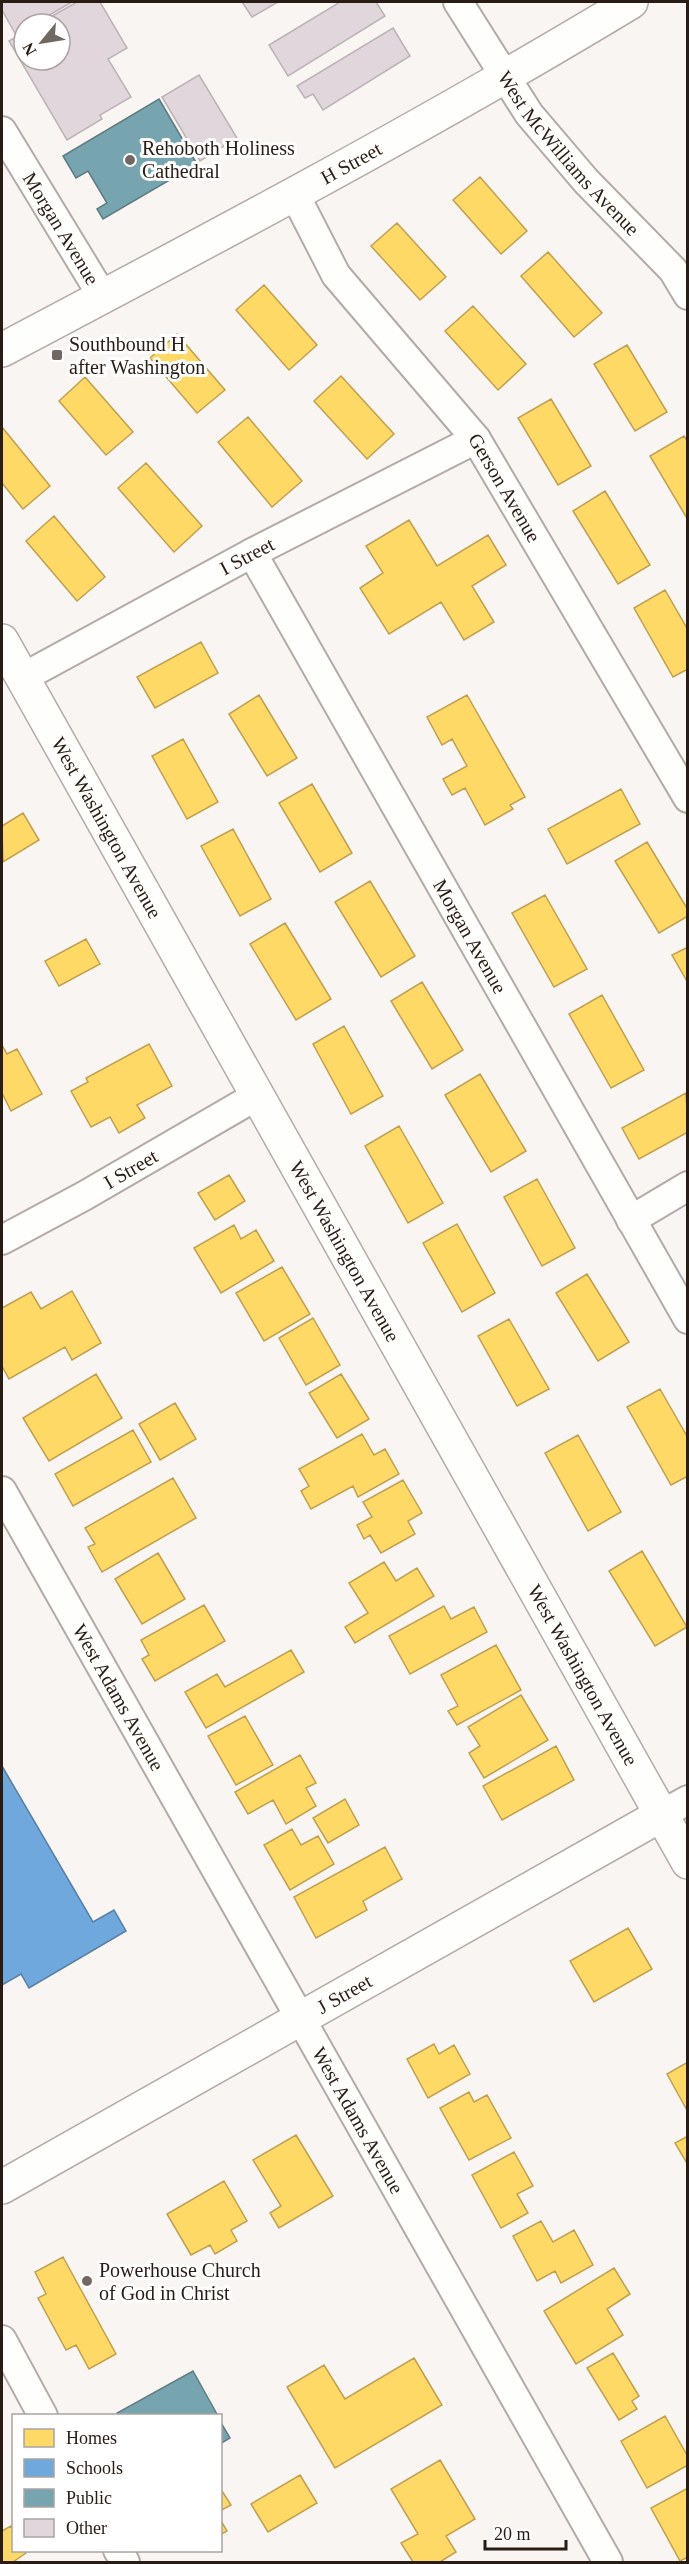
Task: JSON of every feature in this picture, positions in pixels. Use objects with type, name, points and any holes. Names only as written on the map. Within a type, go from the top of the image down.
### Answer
[{"type":"street","name":"West McWilliams Avenue","points":[[458,2],[529,114],[586,181],[673,270],[687,295]]},
{"type":"street","name":"H Street","points":[[2,350],[295,195],[505,78],[631,2]]},
{"type":"street","name":"Morgan Avenue","points":[[2,130],[103,297]]},
{"type":"street","name":"Gerson Avenue","points":[[295,195],[336,275],[476,439],[687,798]]},
{"type":"street","name":"I Street","points":[[22,678],[252,553],[476,439]]},
{"type":"street","name":"Morgan Avenue","points":[[252,553],[687,1319]]},
{"type":"street","name":"West Washington Avenue","points":[[2,641],[258,1095],[674,1808],[687,1862]]},
{"type":"street","name":"I Street","points":[[2,1240],[84,1196],[258,1095]]},
{"type":"street","points":[[631,1220],[687,1186]]},
{"type":"street","name":"West Adams Avenue","points":[[2,1491],[608,2562]]},
{"type":"street","name":"J Street","points":[[2,2187],[299,2017],[674,1808]]},
{"type":"street","points":[[2,2340],[43,2414]]},
{"type":"building: Homes","points":[[480,177],[527,231],[501,254],[453,200]]},
{"type":"building: Homes","points":[[397,223],[446,277],[420,300],[371,246]]},
{"type":"building: Homes","points":[[548,252],[602,313],[574,337],[521,276]]},
{"type":"building: Homes","points":[[264,285],[317,345],[289,370],[236,310]]},
{"type":"building: Homes","points":[[473,306],[526,364],[498,390],[445,331]]},
{"type":"building: Homes","points":[[177,334],[225,390],[197,413],[150,358]]},
{"type":"building: Homes","points":[[627,345],[667,412],[635,431],[594,364]]},
{"type":"building: Homes","points":[[341,376],[394,434],[367,459],[314,401]]},
{"type":"building: Homes","points":[[85,377],[133,432],[106,455],[59,401]]},
{"type":"building: Homes","points":[[551,399],[591,466],[558,485],[518,418]]},
{"type":"building: Homes","points":[[248,417],[302,481],[272,507],[218,442]]},
{"type":"building: Homes","points":[[2,427],[50,486],[23,509],[2,483]]},
{"type":"building: Homes","points":[[684,436],[688,442],[688,520],[650,456]]},
{"type":"building: Homes","points":[[146,463],[202,526],[174,552],[118,488]]},
{"type":"building: Homes","points":[[605,491],[650,565],[618,584],[573,511]]},
{"type":"building: Homes","points":[[54,516],[105,577],[77,601],[26,541]]},
{"type":"building: Homes","points":[[409,520],[437,566],[488,535],[506,565],[472,586],[494,622],[464,640],[441,602],[389,634],[360,588],[383,573],[366,546]]},
{"type":"building: Homes","points":[[665,590],[688,630],[688,669],[673,677],[634,608]]},
{"type":"building: Homes","points":[[201,642],[218,673],[155,708],[137,677]]},
{"type":"building: Homes","points":[[259,695],[297,758],[267,776],[229,714]]},
{"type":"building: Homes","points":[[467,695],[525,797],[510,805],[513,809],[485,825],[465,788],[452,795],[443,779],[467,766],[452,739],[442,745],[427,717]]},
{"type":"building: Homes","points":[[183,739],[218,802],[187,819],[152,756]]},
{"type":"building: Homes","points":[[312,784],[352,853],[320,872],[279,803]]},
{"type":"building: Homes","points":[[621,789],[640,824],[567,864],[548,829]]},
{"type":"building: Homes","points":[[23,813],[39,840],[3,862],[2,826]]},
{"type":"building: Homes","points":[[233,829],[271,899],[240,916],[201,846]]},
{"type":"building: Homes","points":[[647,842],[688,910],[688,916],[659,933],[615,861]]},
{"type":"building: Homes","points":[[370,881],[415,956],[381,977],[335,902]]},
{"type":"building: Homes","points":[[545,895],[587,969],[554,987],[512,913]]},
{"type":"building: Homes","points":[[285,923],[331,999],[296,1020],[250,944]]},
{"type":"building: Homes","points":[[86,939],[100,964],[59,986],[45,961]]},
{"type":"building: Homes","points":[[688,947],[688,983],[672,955]]},
{"type":"building: Homes","points":[[422,982],[463,1050],[432,1069],[391,1001]]},
{"type":"building: Homes","points":[[602,995],[644,1070],[611,1088],[569,1014]]},
{"type":"building: Homes","points":[[344,1026],[383,1096],[351,1114],[313,1044]]},
{"type":"building: Homes","points":[[149,1044],[172,1086],[137,1105],[145,1118],[119,1133],[110,1117],[91,1127],[71,1091],[88,1082],[86,1078]]},
{"type":"building: Homes","points":[[2,1045],[7,1054],[17,1049],[42,1094],[11,1111],[2,1093]]},
{"type":"building: Homes","points":[[480,1074],[526,1151],[491,1172],[445,1095]]},
{"type":"building: Homes","points":[[686,1093],[688,1132],[639,1159],[622,1128]]},
{"type":"building: Homes","points":[[399,1126],[443,1203],[408,1223],[365,1146]]},
{"type":"building: Homes","points":[[229,1175],[245,1201],[215,1220],[198,1193]]},
{"type":"building: Homes","points":[[537,1179],[575,1248],[542,1266],[504,1197]]},
{"type":"building: Homes","points":[[457,1224],[495,1293],[462,1312],[423,1243]]},
{"type":"building: Homes","points":[[234,1225],[241,1239],[256,1230],[274,1261],[221,1293],[194,1248]]},
{"type":"building: Homes","points":[[282,1267],[310,1314],[264,1341],[236,1293]]},
{"type":"building: Homes","points":[[587,1274],[629,1342],[598,1361],[556,1293]]},
{"type":"building: Homes","points":[[72,1291],[101,1343],[72,1360],[65,1347],[9,1379],[2,1366],[2,1308],[31,1292],[41,1309]]},
{"type":"building: Homes","points":[[313,1318],[340,1365],[306,1385],[279,1338]]},
{"type":"building: Homes","points":[[509,1319],[549,1389],[517,1406],[478,1336]]},
{"type":"building: Homes","points":[[96,1374],[122,1418],[49,1461],[23,1418]]},
{"type":"building: Homes","points":[[341,1374],[369,1419],[337,1438],[309,1393]]},
{"type":"building: Homes","points":[[660,1389],[688,1438],[688,1476],[671,1485],[627,1407]]},
{"type":"building: Homes","points":[[175,1403],[196,1439],[160,1460],[139,1424]]},
{"type":"building: Homes","points":[[133,1430],[151,1462],[73,1506],[55,1474]]},
{"type":"building: Homes","points":[[362,1434],[374,1455],[385,1449],[399,1474],[358,1497],[353,1486],[311,1509],[301,1491],[309,1486],[299,1469]]},
{"type":"building: Homes","points":[[578,1435],[621,1512],[588,1531],[545,1453]]},
{"type":"building: Homes","points":[[173,1478],[196,1518],[102,1572],[88,1547],[95,1544],[85,1528]]},
{"type":"building: Homes","points":[[403,1480],[422,1513],[408,1521],[415,1534],[381,1553],[370,1535],[364,1539],[357,1525],[372,1517],[363,1502]]},
{"type":"building: Homes","points":[[642,1551],[687,1627],[655,1646],[609,1571]]},
{"type":"building: Homes","points":[[158,1553],[185,1599],[142,1624],[115,1579]]},
{"type":"building: Homes","points":[[384,1562],[396,1581],[417,1568],[434,1596],[355,1643],[345,1627],[368,1613],[349,1583]]},
{"type":"building: Homes","points":[[204,1605],[225,1641],[155,1681],[142,1659],[149,1655],[141,1640]]},
{"type":"building: Homes","points":[[444,1606],[451,1619],[474,1607],[487,1632],[410,1674],[389,1636]]},
{"type":"building: Homes","points":[[496,1645],[521,1690],[457,1725],[448,1711],[458,1706],[441,1675]]},
{"type":"building: Homes","points":[[291,1650],[304,1672],[206,1728],[185,1692],[217,1674],[225,1687]]},
{"type":"building: Homes","points":[[521,1695],[548,1740],[484,1778],[469,1753],[480,1746],[468,1727]]},
{"type":"building: Homes","points":[[245,1716],[273,1765],[236,1785],[208,1736]]},
{"type":"building: Homes","points":[[556,1746],[574,1780],[502,1820],[483,1786]]},
{"type":"building: Homes","points":[[300,1755],[316,1783],[306,1788],[316,1806],[286,1824],[273,1800],[248,1814],[235,1792]]},
{"type":"building: Homes","points":[[345,1799],[359,1825],[328,1843],[313,1818]]},
{"type":"building: Homes","points":[[292,1829],[301,1845],[318,1836],[334,1864],[290,1890],[264,1845]]},
{"type":"building: Homes","points":[[385,1847],[402,1879],[363,1901],[367,1910],[316,1938],[294,1897]]},
{"type":"building: Homes","points":[[628,1928],[652,1969],[594,2002],[570,1961]]},
{"type":"building: Homes","points":[[434,2044],[439,2054],[454,2045],[470,2074],[428,2098],[407,2059]]},
{"type":"building: Homes","points":[[688,2062],[688,2112],[667,2074]]},
{"type":"building: Homes","points":[[469,2092],[474,2102],[487,2095],[511,2138],[469,2160],[440,2108]]},
{"type":"building: Homes","points":[[296,2135],[333,2196],[279,2228],[270,2213],[281,2206],[253,2160]]},
{"type":"building: Homes","points":[[688,2136],[688,2165],[675,2143]]},
{"type":"building: Homes","points":[[514,2152],[533,2186],[517,2194],[528,2213],[501,2228],[472,2175]]},
{"type":"building: Homes","points":[[224,2181],[247,2221],[231,2230],[237,2241],[215,2254],[210,2245],[191,2255],[167,2214]]},
{"type":"building: Homes","points":[[541,2221],[553,2242],[574,2230],[593,2265],[561,2283],[555,2271],[537,2281],[513,2236]]},
{"type":"building: Homes","points":[[63,2257],[116,2354],[89,2369],[76,2345],[66,2350],[38,2298],[46,2294],[35,2272]]},
{"type":"building: Homes","points":[[614,2268],[630,2294],[607,2309],[623,2335],[576,2364],[544,2311]]},
{"type":"building: Homes","points":[[613,2353],[639,2396],[632,2401],[637,2409],[619,2420],[587,2368]]},
{"type":"building: Homes","points":[[414,2358],[442,2405],[335,2468],[287,2387],[324,2365],[345,2399]]},
{"type":"building: Homes","points":[[665,2416],[688,2457],[688,2465],[647,2488],[621,2441]]},
{"type":"building: Homes","points":[[440,2460],[475,2519],[446,2536],[456,2552],[440,2562],[413,2562],[401,2543],[418,2534],[391,2489]]},
{"type":"building: Homes","points":[[300,2475],[317,2503],[268,2532],[251,2504]]},
{"type":"building: Homes","points":[[688,2488],[688,2557],[680,2561],[651,2508]]},
{"type":"building: Homes","points":[[222,2491],[231,2505],[222,2510]]},
{"type":"building: Homes","points":[[222,2522],[227,2531],[222,2534]]},
{"type":"building: Homes","points":[[11,2526],[12,2552],[26,2552],[13,2562],[2,2562],[2,2531]]},
{"type":"building: Schools","points":[[2,1766],[93,1922],[114,1910],[126,1931],[29,1988],[21,1974],[2,1985]]},
{"type":"building: Public","name":"Rehoboth Holiness Cathedral","points":[[159,99],[197,164],[103,219],[97,209],[107,203],[88,171],[76,178],[63,156]]},
{"type":"building: Public","points":[[193,2371],[217,2414],[117,2414]]},
{"type":"building: Public","points":[[222,2424],[230,2438],[222,2443]]},
{"type":"building: Other","points":[[2,2],[72,2],[55,12],[12,12],[12,28],[2,10]]},
{"type":"building: Other","points":[[77,2],[100,2],[127,48],[108,59],[131,97],[100,115],[102,119],[67,140],[27,72],[72,72],[72,12],[59,12]]},
{"type":"building: Other","points":[[242,2],[278,2],[252,17]]},
{"type":"building: Other","points":[[340,2],[376,2],[385,16],[288,76],[269,45]]},
{"type":"building: Other","points":[[393,28],[410,56],[323,110],[313,94],[305,98],[297,86]]},
{"type":"building: Other","points":[[199,75],[237,138],[200,161],[162,97]]},
{"type":"place","name":"Rehoboth Holiness Cathedral","points":[[130,160]]},
{"type":"place","name":"Southbound H after Washington","points":[[57,355]]},
{"type":"place","name":"Powerhouse Church of God in Christ","points":[[87,2281]]}]
